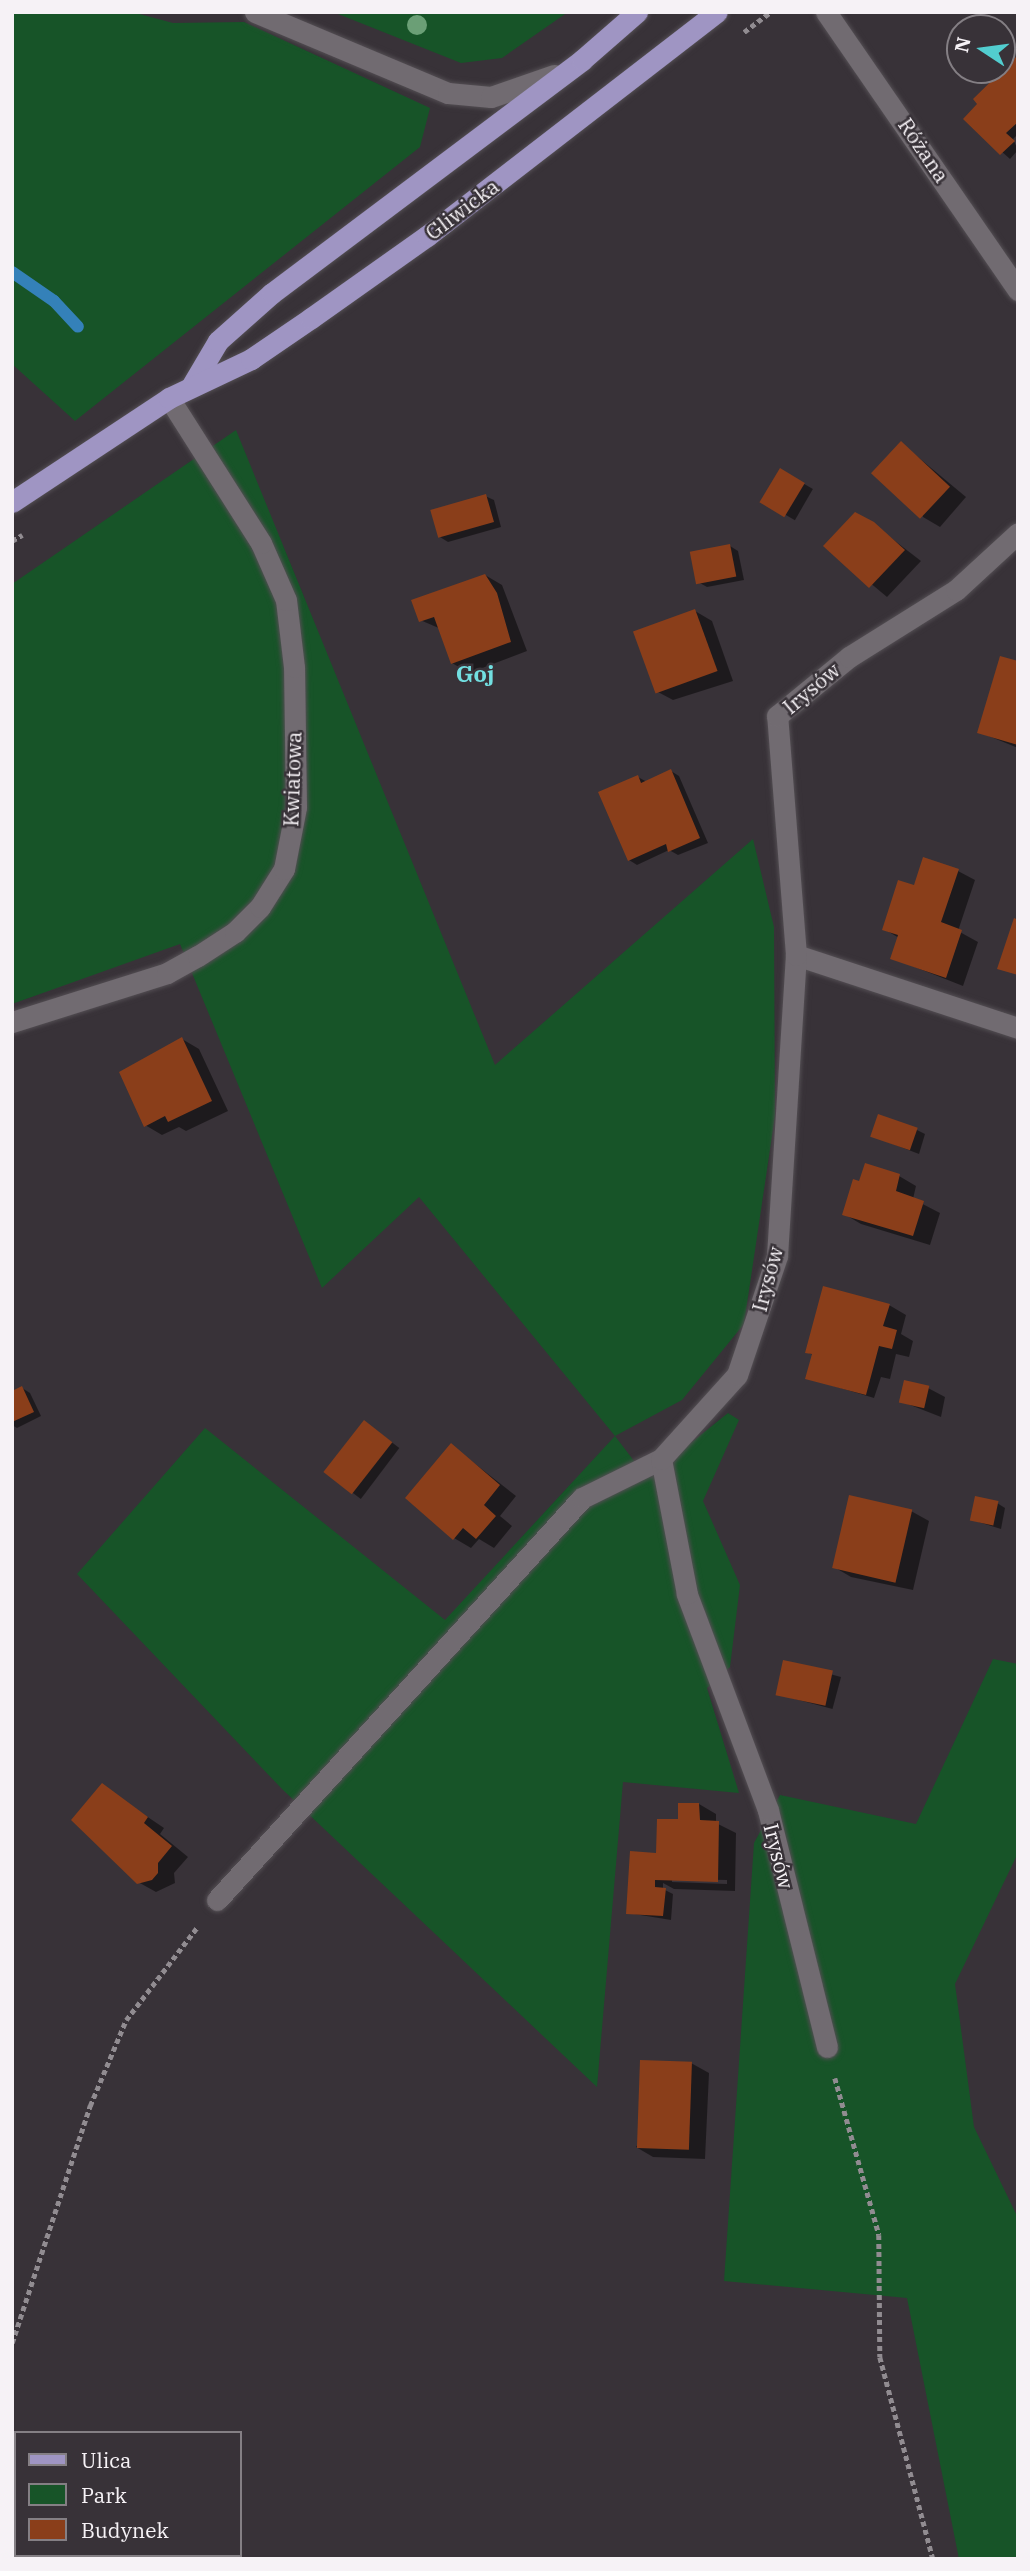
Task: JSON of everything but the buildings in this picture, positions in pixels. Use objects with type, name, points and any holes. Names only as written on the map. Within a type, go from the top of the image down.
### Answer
[{"type":"main road","name":"Gliwicka","points":[[192,385],[218,341],[272,293],[582,60],[637,12]]},
{"type":"main road","name":"Gliwicka","points":[[12,502],[169,398],[251,359],[322,311],[427,236],[717,12]]},
{"type":"street","name":"Gliwicka","points":[[255,12],[435,89],[470,97],[534,85],[582,60]]},
{"type":"street","name":"Różana","points":[[826,12],[1018,290]]},
{"type":"street","name":"Kwiatowa","points":[[12,1022],[167,973],[198,957],[243,924],[284,869],[296,807],[294,667],[286,600],[261,543],[169,398]]},
{"type":"street","name":"Irysów","points":[[827,2047],[768,1810],[687,1594],[661,1459],[737,1375],[777,1256],[796,955],[777,716],[849,657],[956,590],[1018,533]]},
{"type":"street","points":[[796,955],[1018,1028]]},
{"type":"street","points":[[217,1900],[582,1498],[661,1459]]},
{"type":"path","points":[[12,2343],[90,2106],[126,2020],[217,1900]]},
{"type":"path","points":[[827,2047],[879,2235],[880,2357],[933,2559]]},
{"type":"green space","points":[[12,12],[132,12],[173,23],[244,22],[430,108],[420,147],[75,421],[12,364]]},
{"type":"green space","points":[[333,12],[568,12],[502,58],[461,63]]},
{"type":"green space","points":[[236,430],[495,1065],[753,839],[774,927],[775,1116],[744,1324],[682,1400],[615,1436],[419,1197],[322,1288],[180,944],[12,1004],[12,584]]},
{"type":"green space","points":[[728,1413],[739,1420],[703,1501],[740,1585],[730,1667],[707,1688],[739,1793],[623,1782],[597,2087],[282,1789],[77,1574],[205,1428],[445,1620],[615,1436],[647,1478]]},
{"type":"green space","points":[[993,1659],[1018,1664],[1018,1853],[955,1984],[974,2127],[1018,2218],[1018,2559],[959,2559],[907,2298],[724,2281],[754,1843],[780,1795],[916,1824]]},
{"type":"waterway","points":[[12,272],[54,301],[78,327]]},
{"type":"district","name":"Goj","points":[[475,673]]}]
